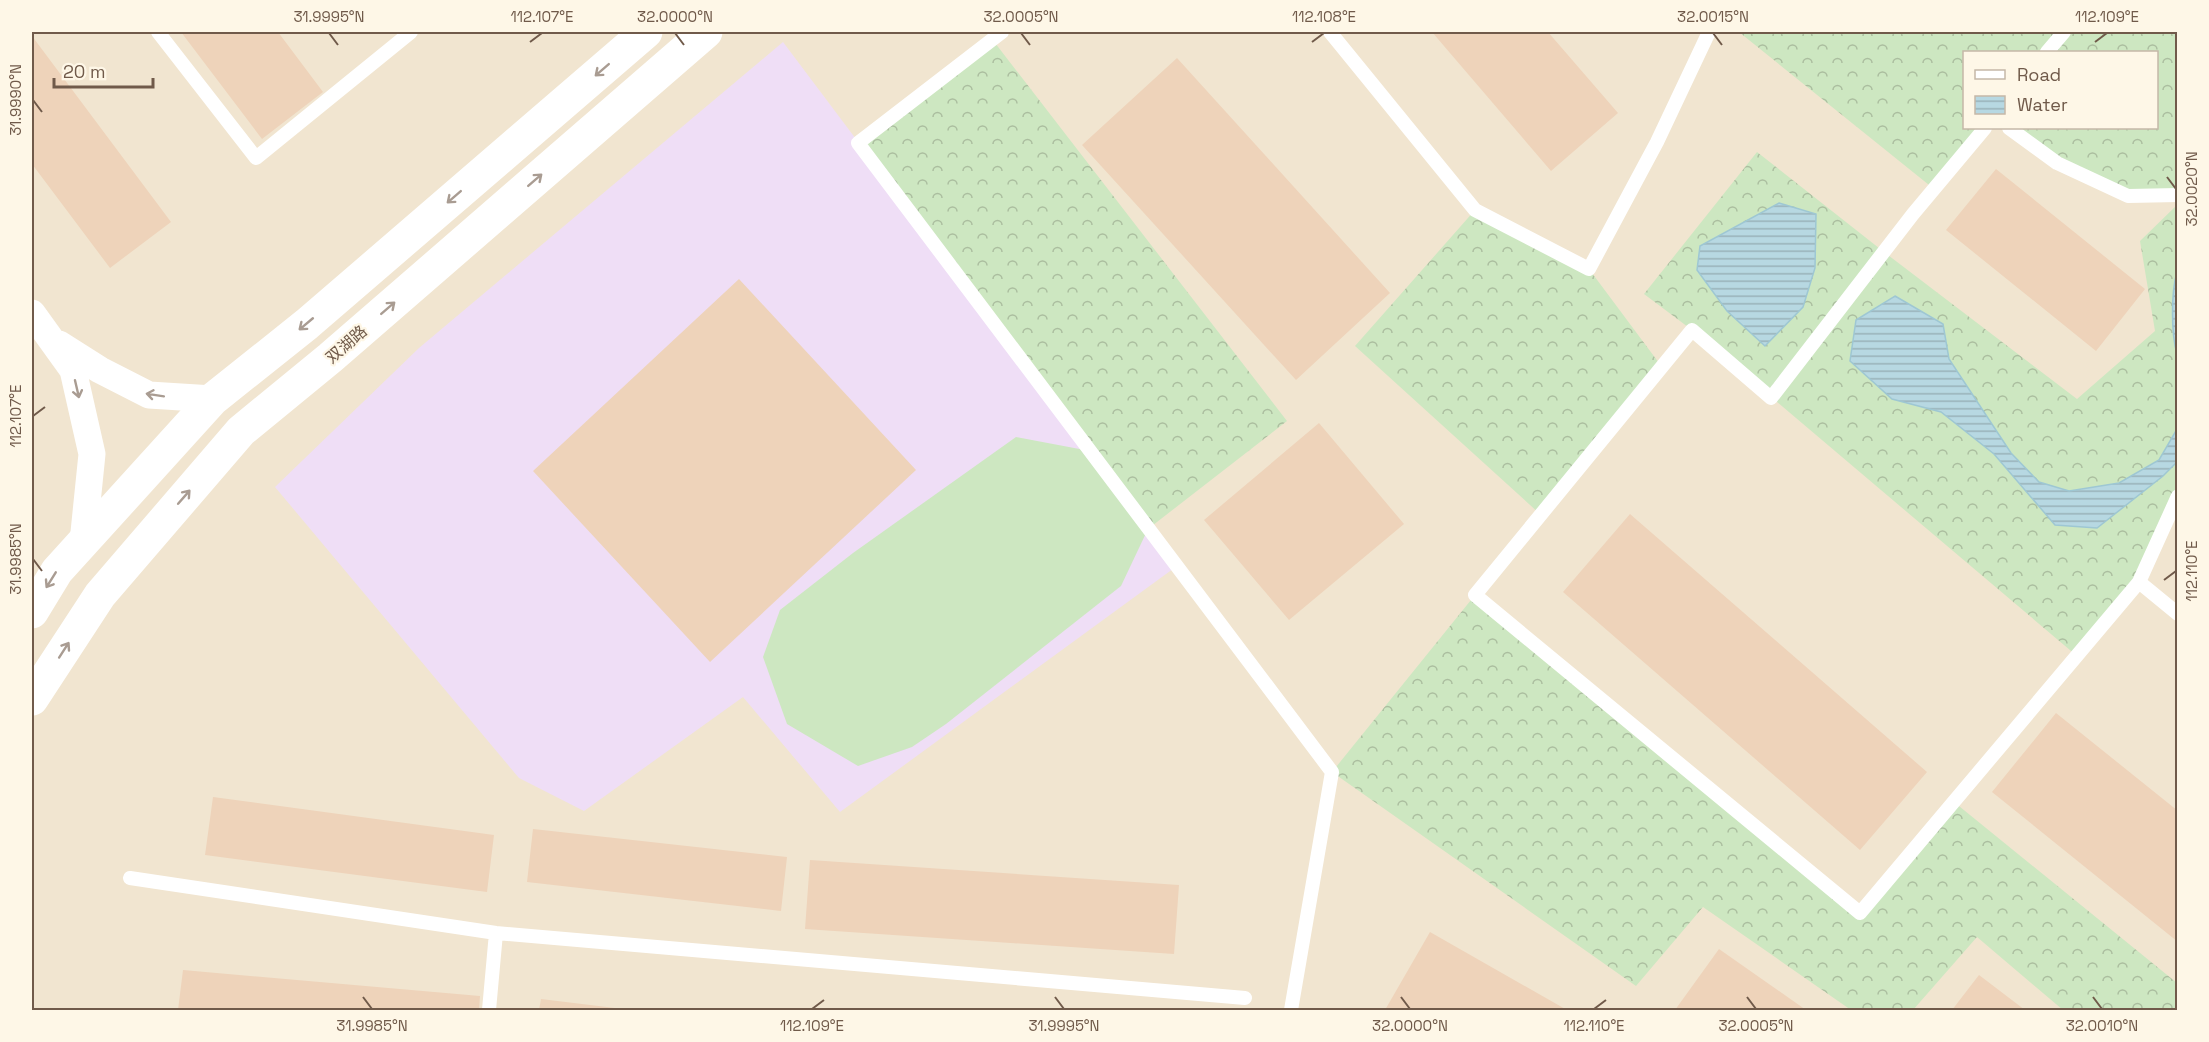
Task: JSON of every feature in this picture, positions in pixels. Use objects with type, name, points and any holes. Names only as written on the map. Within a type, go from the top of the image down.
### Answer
[{"type":"main road","points":[[32,612],[57,571],[213,399],[307,324],[646,32]]},
{"type":"main road","name":"双湖路","points":[[32,699],[100,595],[242,431],[330,358],[706,32]]},
{"type":"street","points":[[32,313],[73,370],[92,454],[83,542]]},
{"type":"street","points":[[50,339],[149,395],[213,399]]},
{"type":"lane","points":[[158,32],[256,158],[411,32]]},
{"type":"lane","points":[[1002,32],[858,143],[1332,772],[1291,1011]]},
{"type":"lane","points":[[1330,32],[1475,210],[1589,269],[1657,142],[1709,32]]},
{"type":"lane","points":[[2048,51],[2064,32]]},
{"type":"lane","points":[[1984,129],[1913,214],[1771,398],[1692,330],[1475,595],[1860,913],[2139,582],[2178,496]]},
{"type":"lane","points":[[2010,129],[2057,163],[2128,196],[2178,195]]},
{"type":"lane","points":[[2139,582],[2178,614]]},
{"type":"lane","points":[[130,878],[496,933],[1245,998]]},
{"type":"lane","points":[[489,1011],[496,933]]},
{"type":"shaded area","points":[[32,32],[2177,32],[2177,1010],[32,1010]]},
{"type":"shaded area","points":[[783,42],[1177,566],[840,812],[743,697],[584,811],[519,778],[275,487],[419,348]]},
{"type":"green space","points":[[1739,32],[2177,32],[2177,195],[2128,196],[2011,129],[2158,129],[2158,51],[1963,51],[1963,129],[1984,129],[1934,189]]},
{"type":"green space","points":[[992,39],[1287,421],[1148,529],[858,143]]},
{"type":"green space","points":[[1757,152],[2077,399],[2155,331],[2140,241],[2177,205],[2177,496],[2139,582],[2077,656],[1692,330],[1644,294]]},
{"type":"green space","points":[[1475,210],[1589,269],[1662,367],[1541,515],[1355,346]]},
{"type":"green space","points":[[1016,437],[1090,451],[1148,529],[1121,586],[946,724],[912,747],[858,766],[787,724],[763,657],[780,610],[853,553]]},
{"type":"green space","points":[[1475,595],[1860,912],[1954,802],[2177,983],[2177,1010],[2063,1010],[1977,937],[1913,1010],[1851,1010],[1703,907],[1636,986],[1332,772]]},
{"type":"water","points":[[1779,203],[1816,214],[1815,268],[1803,307],[1765,346],[1727,311],[1697,270],[1700,246]]},
{"type":"water","points":[[2177,272],[2177,354],[2172,313]]},
{"type":"water","points":[[1895,296],[1943,324],[1949,359],[2011,453],[2039,482],[2069,491],[2119,483],[2159,460],[2177,429],[2177,462],[2163,476],[2097,528],[2055,525],[1994,454],[1941,412],[1892,399],[1850,361],[1856,320]]},
{"type":"building","points":[[181,32],[278,32],[323,92],[262,139]]},
{"type":"building","points":[[1432,32],[1548,32],[1618,113],[1551,171]]},
{"type":"building","points":[[32,36],[171,222],[110,268],[32,164]]},
{"type":"building","points":[[1177,58],[1390,293],[1296,380],[1082,145]]},
{"type":"building","points":[[1996,169],[2145,289],[2096,351],[1946,230]]},
{"type":"building","points":[[739,279],[916,470],[710,662],[533,471]]},
{"type":"building","points":[[1319,423],[1404,524],[1289,620],[1204,520]]},
{"type":"building","points":[[1630,514],[1927,772],[1860,850],[1563,592]]},
{"type":"building","points":[[2056,713],[2178,811],[2178,942],[1992,792]]},
{"type":"building","points":[[213,797],[494,835],[487,892],[205,855]]},
{"type":"building","points":[[533,829],[787,857],[781,911],[527,882]]},
{"type":"building","points":[[810,860],[1179,885],[1174,954],[805,929]]},
{"type":"building","points":[[1430,932],[1567,1010],[1385,1010]]},
{"type":"building","points":[[1719,949],[1806,1010],[1675,1010]]},
{"type":"building","points":[[183,970],[480,996],[479,1010],[178,1010]]},
{"type":"building","points":[[1979,975],[2025,1010],[1952,1010]]},
{"type":"building","points":[[541,999],[623,1009],[623,1010],[539,1010]]}]
